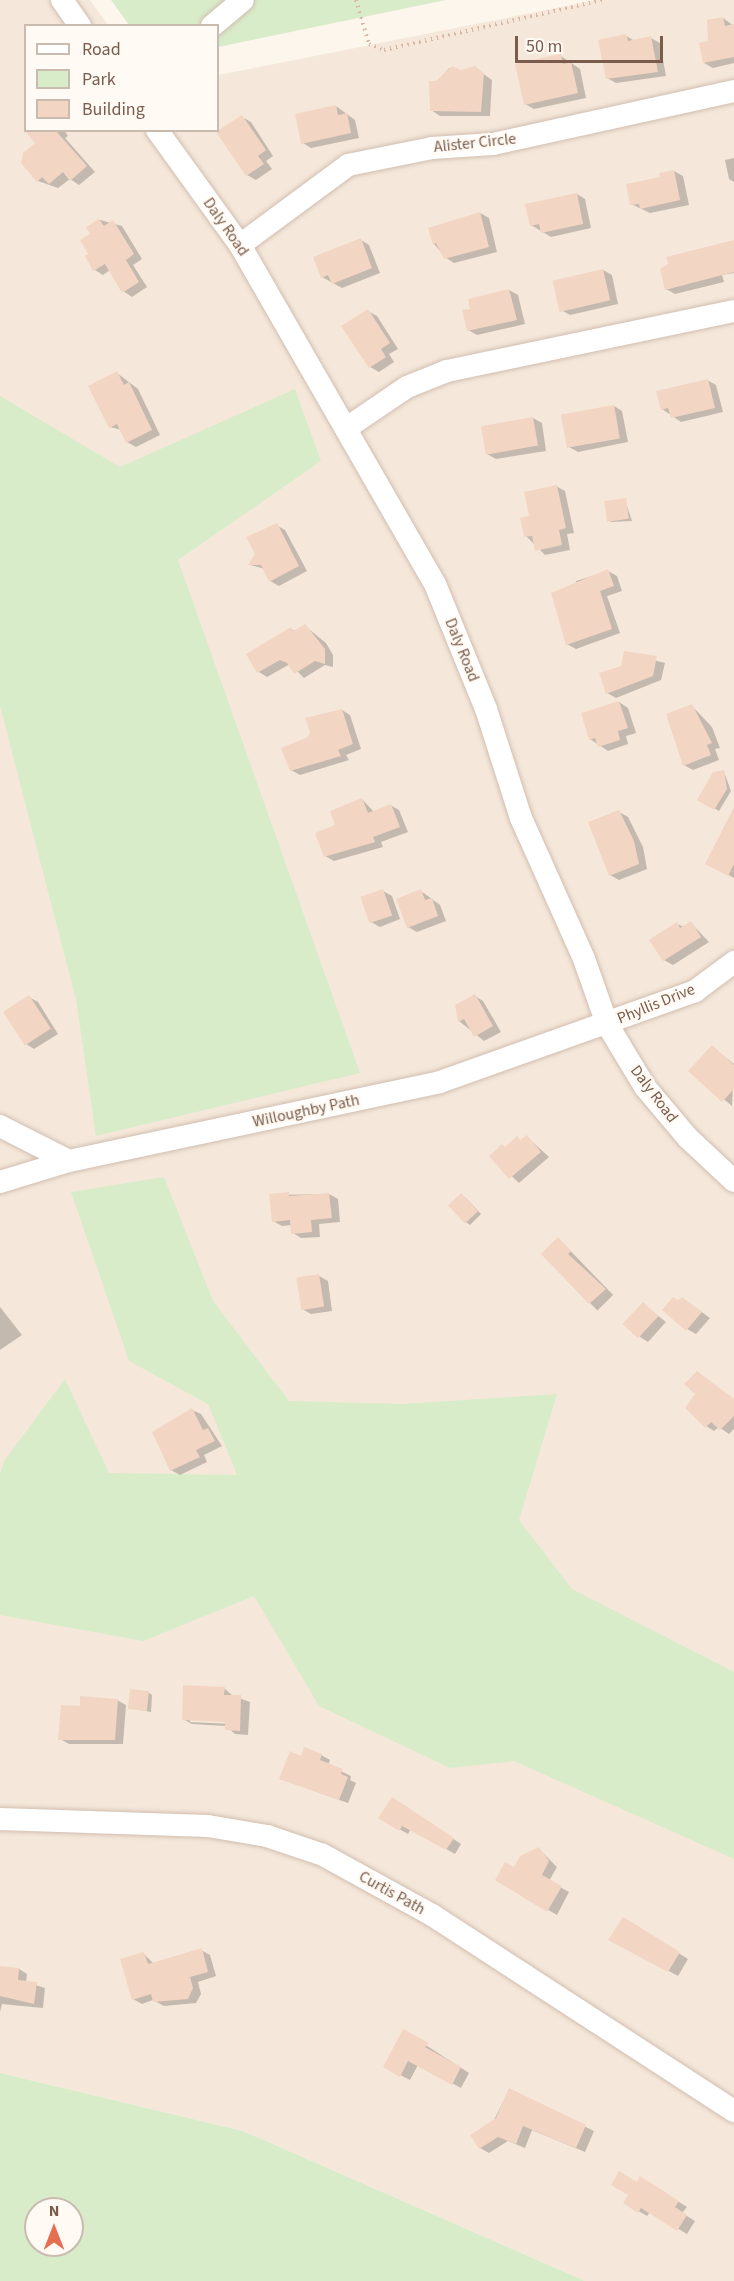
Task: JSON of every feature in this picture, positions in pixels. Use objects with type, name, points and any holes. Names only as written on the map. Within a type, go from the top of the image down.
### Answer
[{"type":"street","points":[[62,0],[79,24]]},
{"type":"street","points":[[214,24],[243,0]]},
{"type":"street","name":"Alister Circle","points":[[240,245],[348,165],[390,154],[515,140],[734,91]]},
{"type":"street","name":"Daly Road","points":[[158,132],[240,245],[348,427],[435,584],[486,709],[521,819],[584,959],[607,1024],[645,1087],[688,1138],[734,1181]]},
{"type":"street","points":[[348,427],[407,387],[447,370],[734,311]]},
{"type":"street","name":"Phyllis Drive","points":[[607,1024],[694,991],[734,962]]},
{"type":"street","name":"Willoughby Path","points":[[0,1182],[69,1161],[440,1082],[607,1024]]},
{"type":"street","points":[[0,1126],[69,1161]]},
{"type":"street","name":"Curtis Path","points":[[0,1819],[208,1826],[267,1836],[323,1855],[432,1914],[734,2111]]},
{"type":"path","points":[[356,0],[369,44],[384,50],[603,0]]},
{"type":"shaded area","points":[[0,0],[90,0],[107,24],[24,24],[24,132],[219,132],[219,75],[597,0],[734,0],[734,2281],[585,2281],[243,2131],[0,2073]]},
{"type":"green space","points":[[111,0],[446,0],[219,47],[219,24],[128,24]]},
{"type":"green space","points":[[295,389],[321,461],[178,560],[360,1073],[96,1136],[76,1000],[0,706],[0,396],[120,467]]},
{"type":"green space","points":[[164,1177],[213,1301],[289,1401],[403,1404],[557,1394],[519,1520],[572,1589],[734,1672],[734,1859],[514,1761],[450,1768],[319,1706],[254,1596],[143,1641],[0,1615],[0,1474],[4,1461],[65,1379],[109,1473],[237,1475],[208,1404],[129,1361],[71,1192]]},
{"type":"green space","points":[[0,2073],[243,2131],[585,2281],[0,2281]]},
{"type":"building","points":[[723,17],[725,26],[734,24],[734,57],[703,63],[699,43],[708,41],[707,20]]},
{"type":"building","points":[[626,34],[628,41],[651,36],[658,72],[606,79],[598,40]]},
{"type":"building","points":[[561,54],[563,64],[571,62],[578,93],[524,105],[515,64]]},
{"type":"building","points":[[452,66],[461,70],[475,66],[484,73],[481,112],[430,111],[429,81],[436,81]]},
{"type":"building","points":[[336,105],[338,115],[347,113],[351,133],[301,144],[295,114]]},
{"type":"building","points":[[242,115],[266,150],[258,156],[264,164],[246,176],[216,132]]},
{"type":"building","points":[[26,132],[57,132],[87,166],[70,181],[63,172],[49,184],[42,177],[37,182],[21,163],[23,153],[35,143]]},
{"type":"building","points":[[674,170],[680,200],[640,209],[639,204],[630,205],[626,184],[660,177],[659,173]]},
{"type":"building","points":[[577,193],[583,224],[541,233],[539,224],[530,226],[525,204]]},
{"type":"building","points":[[480,212],[489,247],[444,259],[436,243],[433,245],[428,228]]},
{"type":"building","points":[[99,219],[104,226],[113,220],[134,254],[126,260],[139,282],[122,293],[105,264],[93,271],[85,256],[88,254],[80,240],[90,234],[86,227]]},
{"type":"building","points":[[361,238],[372,268],[332,284],[328,275],[321,278],[313,257]]},
{"type":"building","points":[[734,240],[734,272],[665,290],[660,269],[668,264],[666,257]]},
{"type":"building","points":[[603,269],[610,300],[560,312],[552,281]]},
{"type":"building","points":[[509,289],[517,320],[467,331],[462,310],[470,309],[468,299]]},
{"type":"building","points":[[368,309],[390,343],[381,349],[386,357],[369,368],[341,326]]},
{"type":"building","points":[[117,371],[124,385],[129,382],[152,430],[126,443],[117,424],[109,428],[88,386]]},
{"type":"building","points":[[708,379],[715,408],[671,418],[668,408],[661,410],[656,391]]},
{"type":"building","points":[[614,405],[620,438],[567,448],[561,414]]},
{"type":"building","points":[[533,417],[538,446],[486,455],[481,426]]},
{"type":"building","points":[[557,485],[566,528],[559,530],[562,545],[535,551],[532,536],[524,537],[520,518],[529,516],[524,492]]},
{"type":"building","points":[[626,498],[629,519],[607,522],[604,501]]},
{"type":"building","points":[[277,523],[299,566],[269,582],[261,565],[248,565],[255,554],[246,537]]},
{"type":"building","points":[[608,569],[614,586],[600,591],[612,629],[566,645],[551,593]]},
{"type":"building","points":[[305,624],[325,649],[325,664],[315,661],[294,674],[287,663],[280,660],[257,673],[246,654],[291,627],[293,631]]},
{"type":"building","points":[[624,651],[657,656],[653,676],[606,694],[599,673],[621,666]]},
{"type":"building","points":[[619,701],[628,728],[618,731],[620,740],[598,747],[595,738],[589,740],[581,713]]},
{"type":"building","points":[[692,704],[712,743],[707,745],[711,755],[683,766],[666,714]]},
{"type":"building","points":[[342,709],[353,744],[338,750],[341,756],[290,771],[281,748],[308,737],[310,732],[305,718]]},
{"type":"building","points":[[724,770],[727,789],[714,810],[697,800],[713,772]]},
{"type":"building","points":[[362,798],[368,813],[391,804],[400,827],[373,837],[375,842],[324,857],[315,833],[335,825],[330,811]]},
{"type":"building","points":[[734,807],[734,864],[728,876],[705,864]]},
{"type":"building","points":[[619,810],[634,841],[639,864],[609,876],[588,822]]},
{"type":"building","points":[[383,889],[392,915],[369,923],[360,897]]},
{"type":"building","points":[[421,889],[425,900],[432,898],[438,916],[407,928],[396,899]]},
{"type":"building","points":[[691,921],[701,937],[663,961],[649,940],[677,922],[680,928]]},
{"type":"building","points":[[475,994],[493,1026],[474,1037],[464,1019],[458,1022],[455,1005]]},
{"type":"building","points":[[29,995],[51,1029],[25,1045],[3,1012]]},
{"type":"building","points":[[712,1045],[734,1065],[734,1089],[722,1102],[688,1071]]},
{"type":"building","points":[[527,1135],[541,1152],[509,1179],[489,1156],[502,1144],[505,1147],[517,1136],[520,1140]]},
{"type":"building","points":[[289,1192],[289,1196],[329,1193],[332,1218],[311,1220],[312,1232],[291,1234],[290,1220],[272,1222],[269,1194]]},
{"type":"building","points":[[461,1193],[478,1211],[465,1224],[448,1205]]},
{"type":"building","points":[[558,1237],[571,1251],[568,1254],[606,1289],[589,1304],[541,1254]]},
{"type":"building","points":[[319,1274],[324,1307],[301,1310],[296,1278]]},
{"type":"building","points":[[673,1297],[678,1300],[682,1297],[702,1312],[686,1331],[662,1310]]},
{"type":"building","points":[[643,1302],[658,1316],[638,1338],[623,1324]]},
{"type":"building","points":[[697,1371],[734,1399],[734,1416],[720,1430],[711,1422],[705,1428],[685,1408],[695,1394],[684,1384]]},
{"type":"building","points":[[192,1408],[203,1430],[208,1428],[215,1441],[196,1450],[200,1457],[170,1471],[152,1432]]},
{"type":"building","points":[[183,1685],[225,1687],[224,1695],[241,1695],[240,1731],[225,1730],[225,1722],[182,1720]]},
{"type":"building","points":[[130,1689],[149,1691],[147,1711],[128,1709]]},
{"type":"building","points":[[80,1696],[118,1699],[115,1740],[58,1740],[61,1705],[80,1706]]},
{"type":"building","points":[[304,1747],[322,1754],[320,1760],[343,1769],[341,1774],[348,1777],[339,1800],[279,1779],[290,1751],[301,1756]]},
{"type":"building","points":[[392,1797],[454,1838],[446,1850],[402,1826],[399,1831],[378,1818]]},
{"type":"building","points":[[539,1847],[549,1861],[542,1875],[562,1886],[547,1912],[495,1880],[505,1862],[514,1867],[520,1856]]},
{"type":"building","points":[[623,1917],[680,1952],[668,1972],[608,1940]]},
{"type":"building","points":[[202,1948],[208,1972],[190,1977],[193,1988],[188,1999],[153,2002],[151,1994],[132,2000],[120,1959],[144,1952],[148,1964]]},
{"type":"building","points":[[0,1966],[19,1968],[18,1980],[37,1982],[34,2004],[0,1996]]},
{"type":"building","points":[[403,2029],[429,2043],[425,2047],[461,2067],[452,2085],[408,2061],[400,2077],[383,2067]]},
{"type":"building","points":[[509,2088],[586,2125],[576,2148],[523,2126],[516,2144],[498,2137],[479,2149],[470,2135],[496,2118]]},
{"type":"building","points":[[619,2171],[637,2182],[640,2176],[679,2201],[675,2207],[687,2215],[677,2231],[641,2208],[638,2213],[623,2203],[628,2195],[611,2185]]}]
